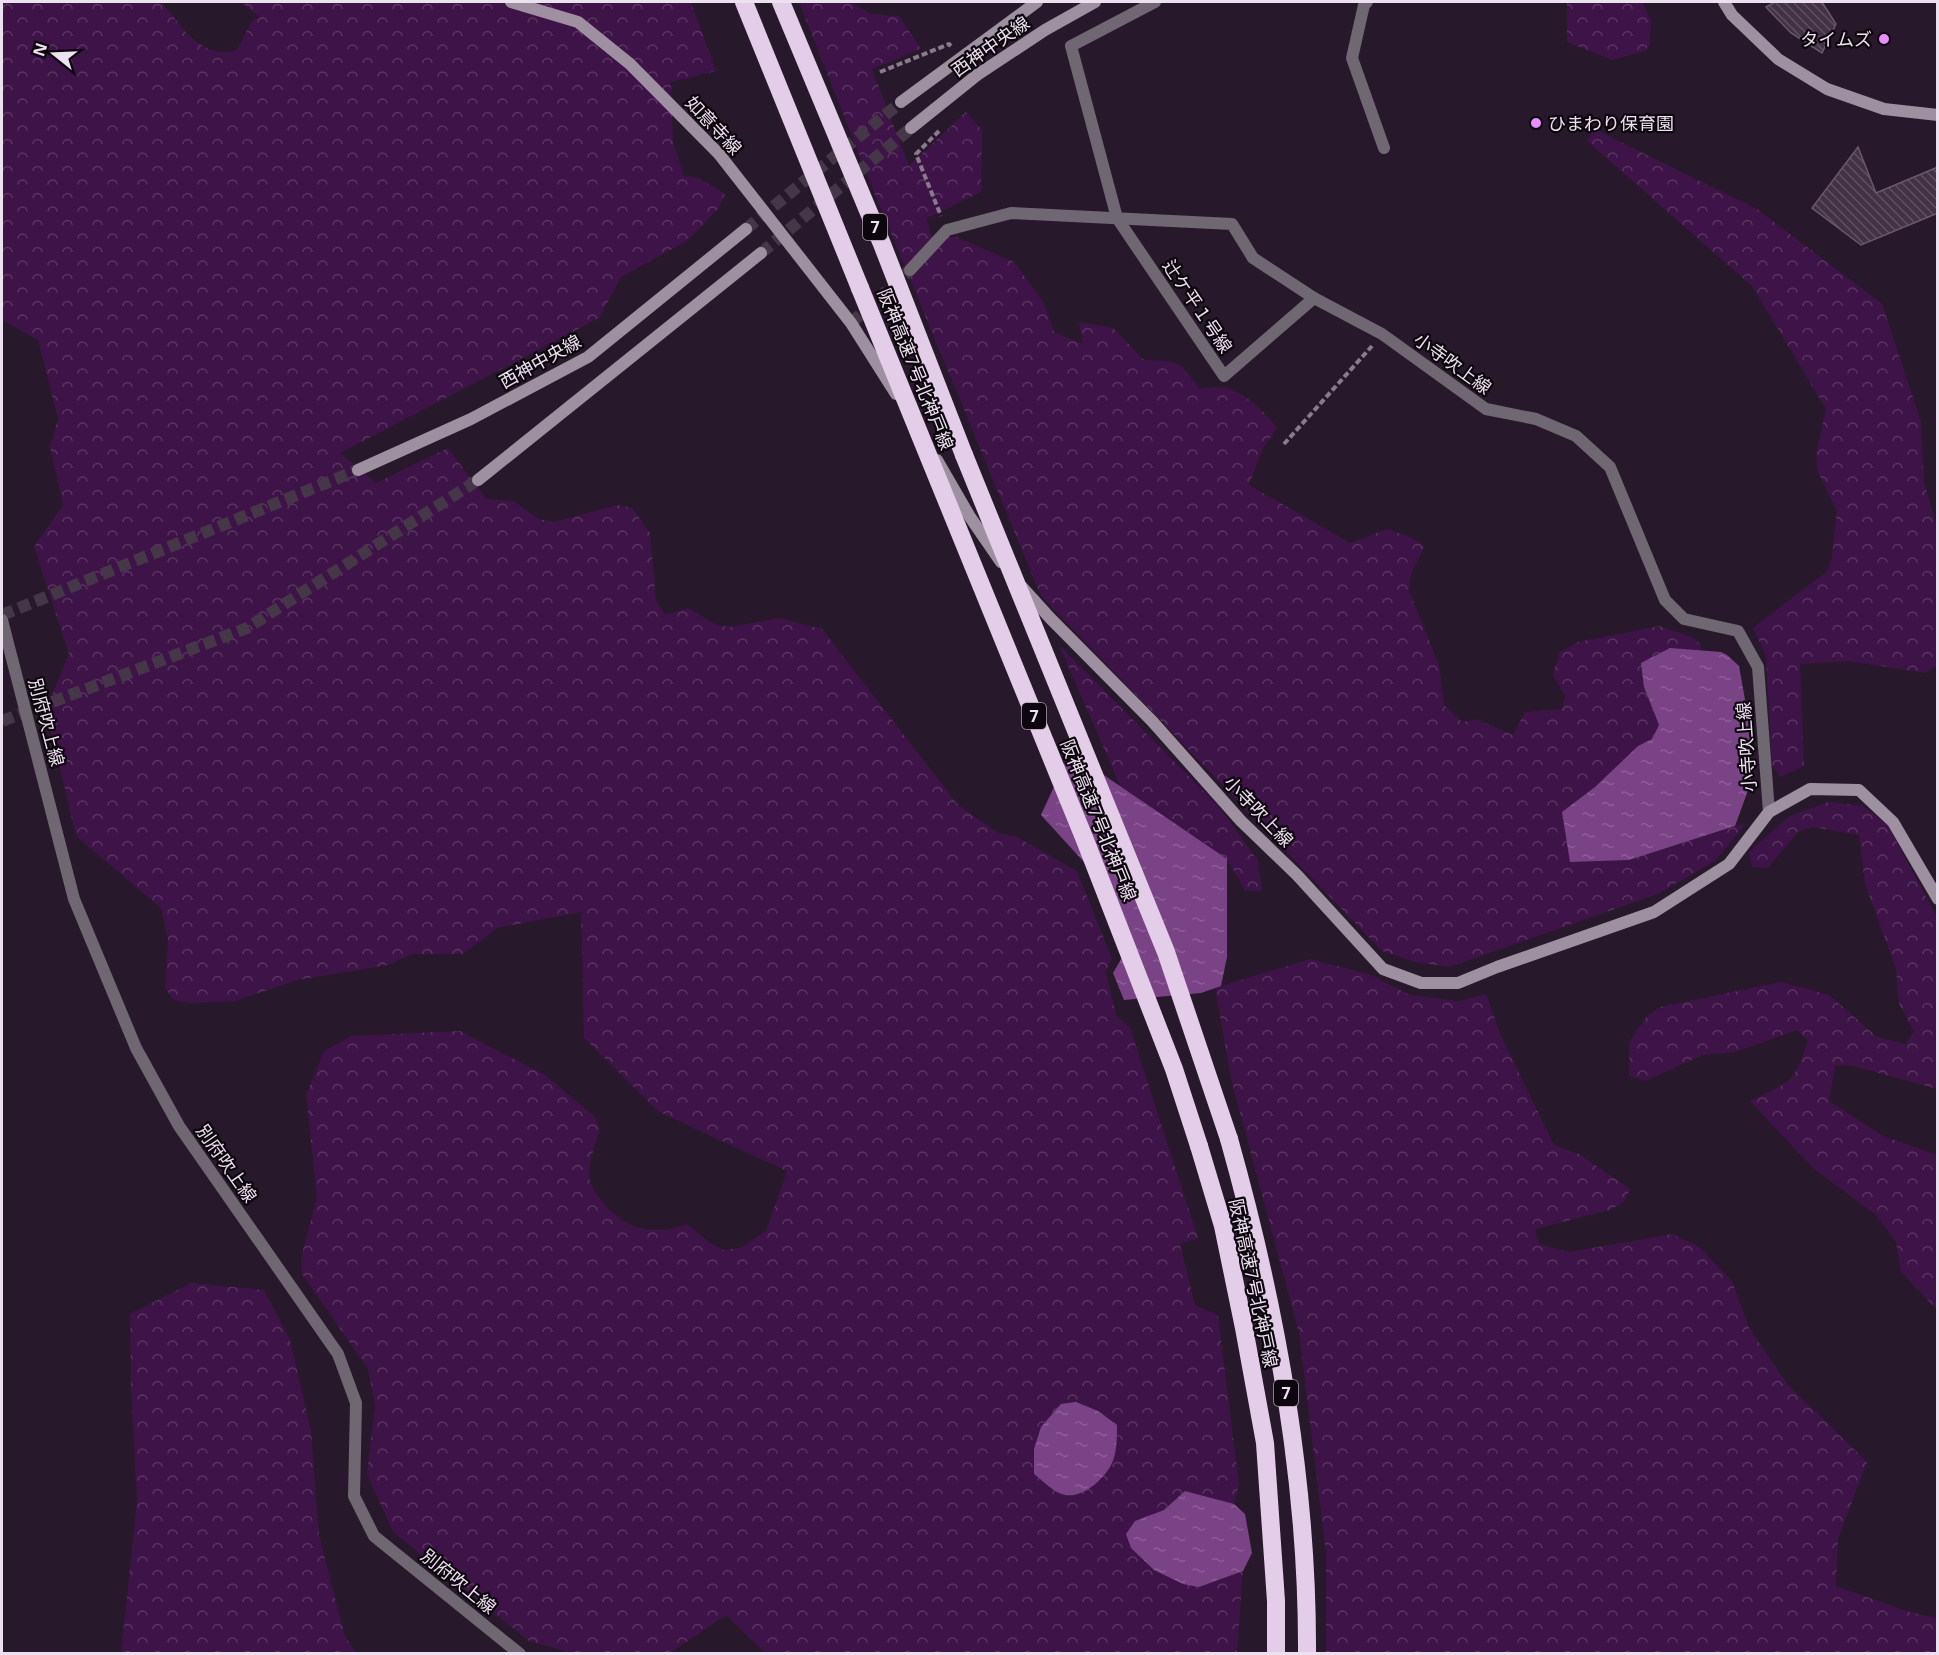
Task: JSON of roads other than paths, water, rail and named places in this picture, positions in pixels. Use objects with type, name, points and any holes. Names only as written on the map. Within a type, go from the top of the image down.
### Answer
[{"type":"highway","name":"阪神高速7号北神戸線","points":[[744,2],[1085,840],[1174,1069],[1199,1146],[1223,1226],[1264,1443],[1276,1601],[1275,1653]]},
{"type":"highway","name":"阪神高速7号北神戸線","points":[[781,2],[882,244],[964,455],[1162,942],[1229,1138],[1251,1217],[1269,1299],[1293,1438],[1307,1597],[1307,1653]]},
{"type":"street","name":"如意寺線","points":[[511,2],[578,22],[630,64],[719,154],[851,323]]},
{"type":"street","name":"西神中央線","points":[[901,102],[1037,2]]},
{"type":"street","name":"西神中央線","points":[[911,128],[977,75],[1045,30],[1095,2]]},
{"type":"street","points":[[1117,218],[1071,46],[1155,2]]},
{"type":"street","points":[[1367,2],[1364,5],[1352,58],[1384,148]]},
{"type":"street","points":[[1724,2],[1732,15],[1778,59],[1827,89],[1884,109],[1938,116]]},
{"type":"street","name":"小寺吹上線","points":[[910,270],[947,230],[1011,213],[1232,224],[1253,258],[1314,298],[1382,334],[1486,409],[1536,419],[1576,436],[1610,467],[1665,600],[1684,619],[1738,631],[1758,667],[1769,812]]},
{"type":"street","name":"辻ケ平１号線","points":[[1117,218],[1224,376],[1314,298]]},
{"type":"street","name":"西神中央線","points":[[358,470],[471,419],[588,357],[746,229]]},
{"type":"street","points":[[478,480],[761,253]]},
{"type":"street","name":"小寺吹上線","points":[[851,323],[929,445],[970,517],[1007,570],[1050,618],[1152,721],[1241,821],[1298,875],[1383,969],[1421,982],[1458,983],[1654,912],[1729,864],[1769,812],[1810,789],[1859,790],[1893,822],[1938,899]]},
{"type":"street","name":"別府吹上線","points":[[2,620],[74,899],[136,1048],[179,1126],[338,1354],[356,1403],[354,1496],[374,1536],[520,1653]]},
{"type":"water","points":[[1670,648],[1721,652],[1739,666],[1752,739],[1751,782],[1735,826],[1629,860],[1570,862],[1562,812],[1595,787],[1638,746],[1652,739],[1659,725],[1644,687],[1641,663]]},
{"type":"water","points":[[1070,752],[1227,859],[1227,957],[1221,986],[1201,993],[1124,1000],[1113,973],[1127,949],[1093,872],[1041,815]]},
{"type":"water","points":[[1076,1402],[1098,1411],[1117,1425],[1116,1447],[1110,1467],[1097,1483],[1078,1494],[1065,1495],[1052,1489],[1034,1474],[1034,1449],[1041,1427],[1061,1404]]},
{"type":"water","points":[[1185,1491],[1234,1504],[1245,1514],[1252,1553],[1243,1571],[1199,1587],[1183,1584],[1154,1570],[1131,1548],[1126,1534],[1135,1521],[1164,1510]]},
{"type":"tunnel","points":[[746,229],[901,102]]},
{"type":"tunnel","points":[[761,253],[911,128]]},
{"type":"tunnel","points":[[851,323],[910,270]]},
{"type":"tunnel","points":[[2,615],[358,470]]},
{"type":"tunnel","points":[[2,721],[247,628],[478,480]]},
{"type":"place","name":"タイムズ","points":[[1884,39]]},
{"type":"place","name":"ひまわり保育園","points":[[1536,123]]}]
